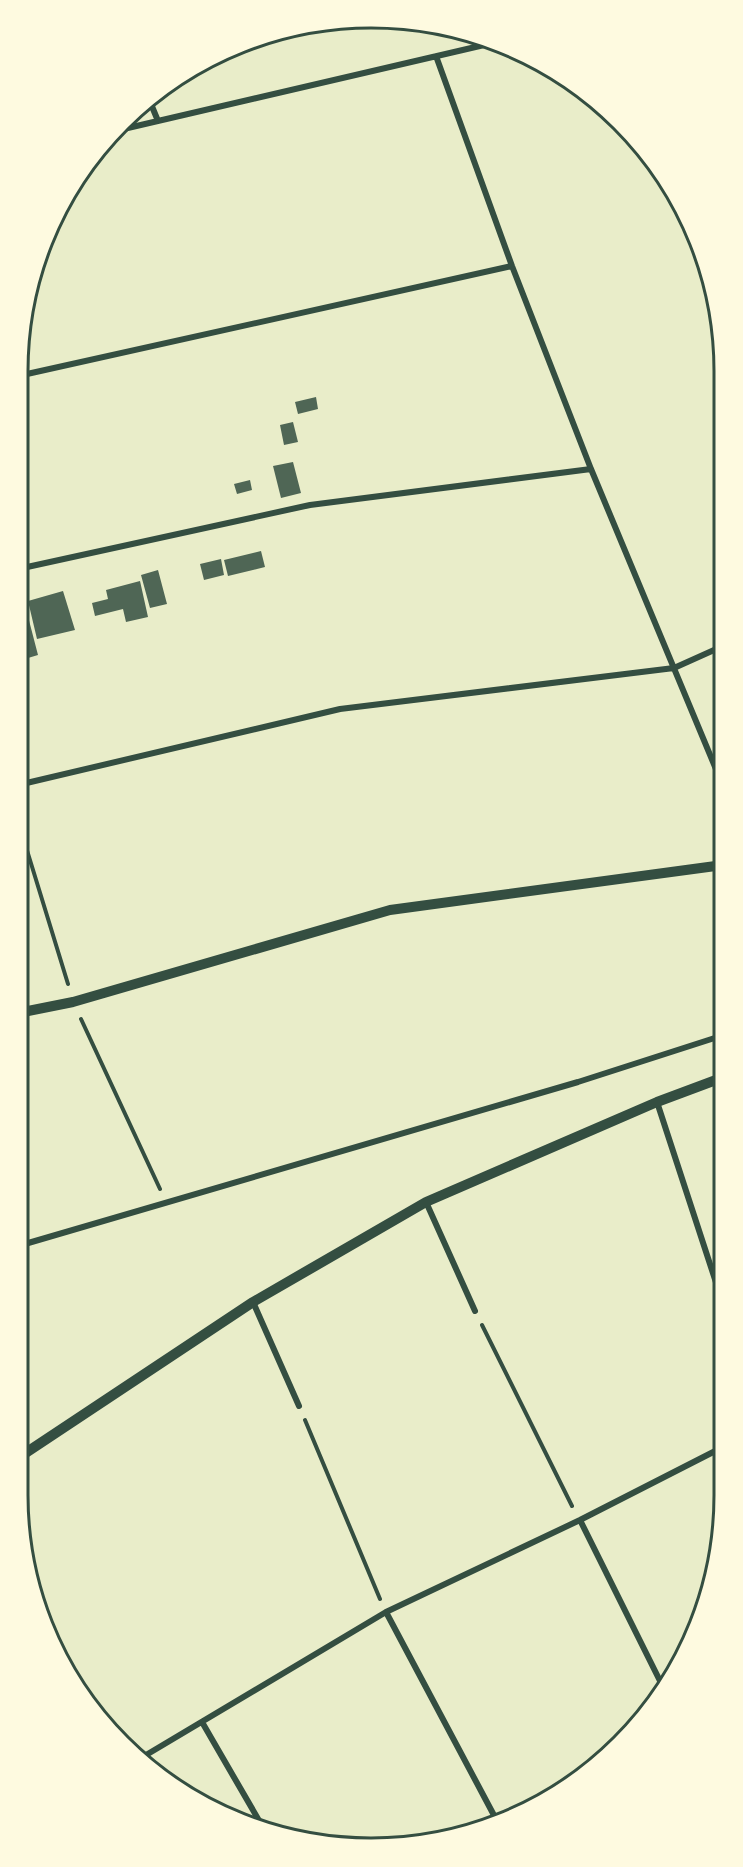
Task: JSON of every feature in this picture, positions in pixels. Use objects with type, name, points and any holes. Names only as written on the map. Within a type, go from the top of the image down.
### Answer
[{"type":"street","points":[[131,127],[479,46]]},
{"type":"street","points":[[436,56],[512,266],[591,469],[714,764]]},
{"type":"street","points":[[153,108],[158,121]]},
{"type":"street","points":[[28,374],[512,266]]},
{"type":"street","points":[[28,567],[310,506],[591,469]]},
{"type":"street","points":[[28,783],[339,709],[674,668],[714,650]]},
{"type":"street","points":[[28,1011],[74,1002],[390,910],[714,866]]},
{"type":"street","points":[[28,1243],[578,1082],[714,1038]]},
{"type":"street","points":[[28,1451],[253,1302],[426,1202],[657,1102],[714,1081]]},
{"type":"street","points":[[657,1102],[714,1279]]},
{"type":"street","points":[[426,1202],[475,1311]]},
{"type":"street","points":[[253,1302],[299,1406]]},
{"type":"street","points":[[147,1755],[386,1612],[579,1520],[714,1452]]},
{"type":"street","points":[[579,1520],[660,1681]]},
{"type":"street","points":[[386,1612],[494,1815]]},
{"type":"street","points":[[202,1722],[258,1819]]},
{"type":"path","points":[[475,1311],[579,1520]]},
{"type":"path","points":[[299,1406],[386,1612]]},
{"type":"building","points":[[316,397],[318,409],[298,414],[295,402]]},
{"type":"building","points":[[293,422],[298,442],[284,445],[280,425]]},
{"type":"building","points":[[293,462],[301,493],[281,498],[273,466]]},
{"type":"building","points":[[250,480],[252,490],[237,494],[234,484]]},
{"type":"building","points":[[261,551],[265,567],[228,576],[224,560]]},
{"type":"building","points":[[221,559],[224,575],[204,580],[200,564]]},
{"type":"building","points":[[158,570],[167,604],[150,608],[141,575]]},
{"type":"building","points":[[140,581],[148,617],[126,622],[123,609],[95,616],[92,603],[108,599],[106,590]]},
{"type":"building","points":[[63,591],[75,630],[37,639],[28,601]]},
{"type":"building","points":[[28,617],[38,655],[28,658]]}]
